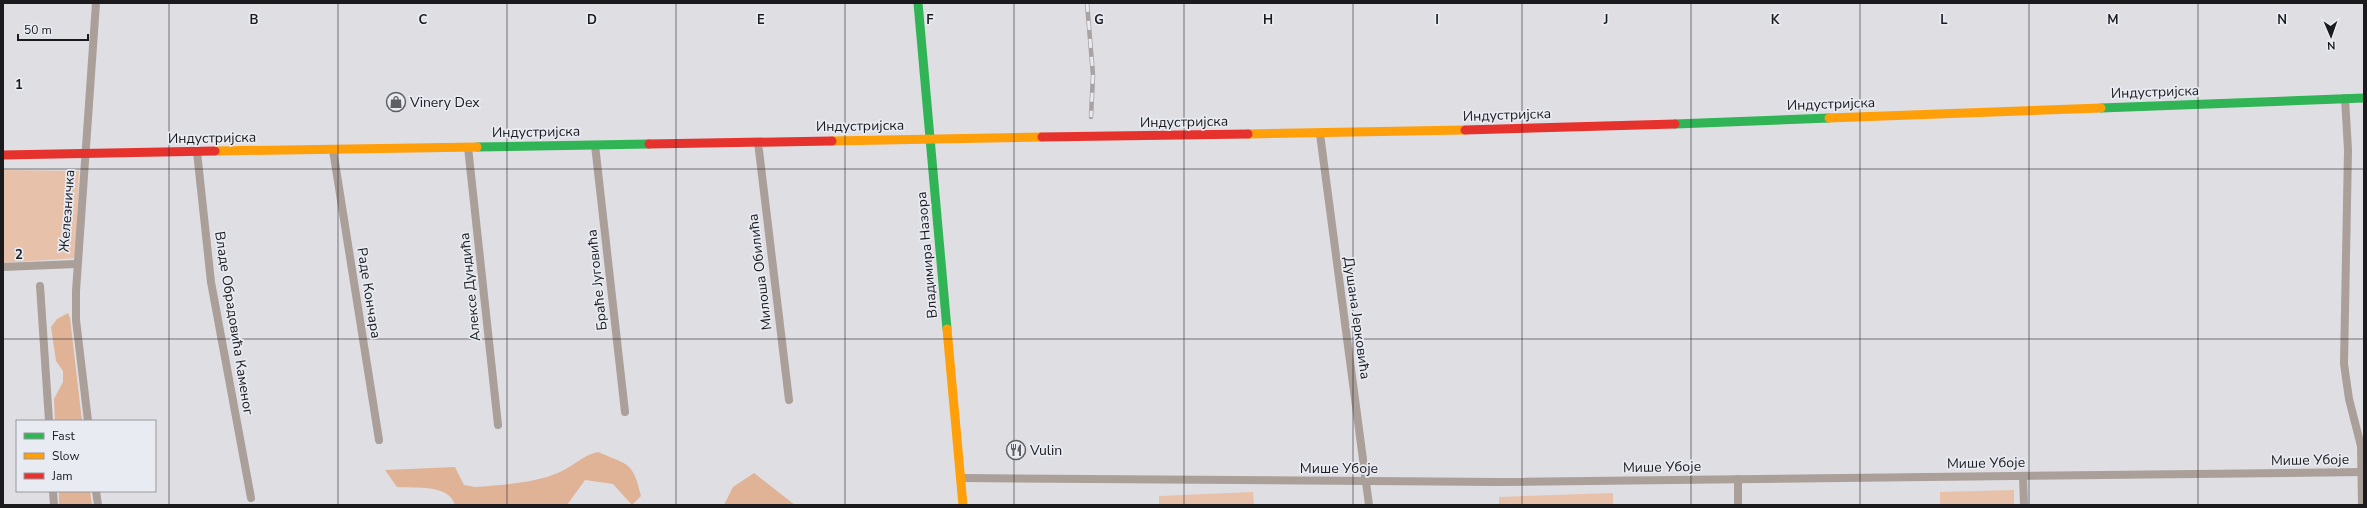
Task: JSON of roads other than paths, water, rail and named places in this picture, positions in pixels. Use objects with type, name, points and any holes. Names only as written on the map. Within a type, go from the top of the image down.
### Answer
[{"type":"main road","name":"Владимира Назора","points":[[918,3],[963,505]]},
{"type":"main road","name":"Индустријска","points":[[3,156],[931,139],[1320,134],[1604,127],[2364,98]]},
{"type":"street","name":"Железничка","points":[[88,420],[76,320],[76,264],[96,3]]},
{"type":"street","points":[[2345,98],[2348,150],[2344,364],[2349,399],[2361,446],[2363,472],[2362,505]]},
{"type":"street","name":"Душана Јерковића","points":[[1320,134],[1369,505]]},
{"type":"street","name":"Милоша Обилића","points":[[758,142],[789,400]]},
{"type":"street","name":"Браће Југовића","points":[[595,145],[625,412]]},
{"type":"street","name":"Алексе Дундића","points":[[468,147],[498,425]]},
{"type":"street","name":"Раде Кончара","points":[[333,150],[378,440]]},
{"type":"street","name":"Владе Обрадовића Каменог","points":[[197,152],[212,288],[251,498]]},
{"type":"street","points":[[3,267],[76,264]]},
{"type":"street","points":[[40,286],[49,420]]},
{"type":"street","name":"Мише Убоје","points":[[961,478],[1366,482],[2363,472]]},
{"type":"street","points":[[2023,476],[2024,505]]},
{"type":"street","points":[[1738,479],[1738,505]]},
{"type":"street","points":[[53,492],[54,505]]},
{"type":"street","points":[[96,492],[98,505]]},
{"type":"railway","points":[[1087,3],[1093,75],[1091,117]]},
{"type":"place","name":"Vinery Dex","points":[[396,102]]},
{"type":"place","name":"Vulin","points":[[1016,450]]}]
